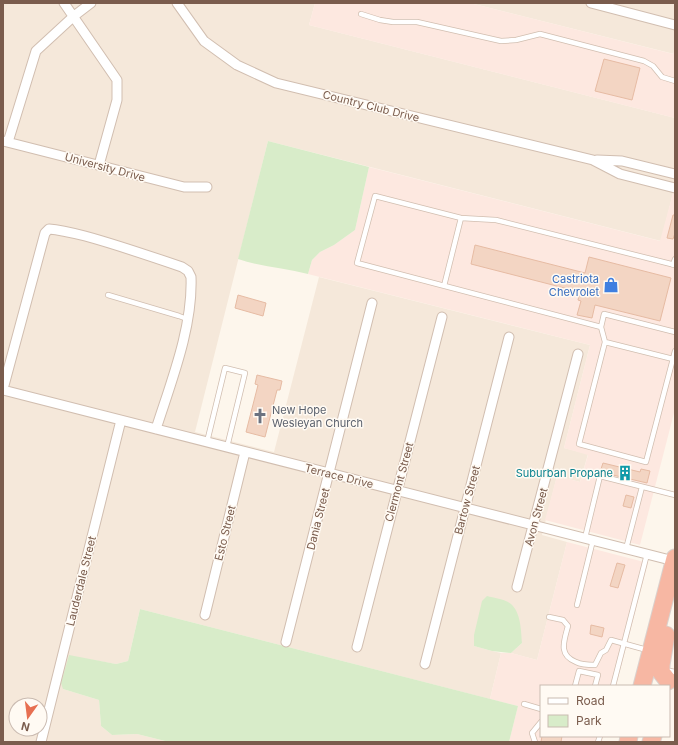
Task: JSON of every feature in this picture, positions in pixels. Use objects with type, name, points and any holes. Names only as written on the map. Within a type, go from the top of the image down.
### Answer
[{"type":"highway","points":[[642,685],[675,560]]},
{"type":"highway","points":[[675,599],[661,659],[661,672],[670,679],[675,652]]},
{"type":"street","points":[[64,3],[117,80],[117,100],[99,165]]},
{"type":"street","points":[[6,141],[36,51],[74,16],[91,3]]},
{"type":"street","name":"Country Club Drive","points":[[177,3],[204,41],[237,66],[276,83],[593,160],[622,161],[672,173]]},
{"type":"street","points":[[591,3],[675,24]]},
{"type":"street","name":"University Drive","points":[[6,141],[184,188],[207,187]]},
{"type":"street","name":"Country Club Drive","points":[[593,160],[620,174],[671,187]]},
{"type":"street","points":[[671,187],[672,173]]},
{"type":"street","points":[[3,390],[45,233],[49,229],[57,230],[132,249],[182,267],[188,271],[191,277],[187,320],[180,351],[156,429]]},
{"type":"street","name":"Dania Street","points":[[286,642],[372,303]]},
{"type":"street","name":"Clermont Street","points":[[357,647],[442,317]]},
{"type":"street","name":"Bartow Street","points":[[425,664],[510,337]]},
{"type":"street","name":"Avon Street","points":[[517,588],[578,354]]},
{"type":"street","name":"Terrace Drive","points":[[3,390],[626,549],[675,560]]},
{"type":"street","name":"Lauderdale Street","points":[[41,742],[121,420]]},
{"type":"street","name":"Esto Street","points":[[205,615],[245,452]]},
{"type":"lane","points":[[361,14],[380,20],[393,22],[417,22],[501,41],[516,40],[540,34],[644,61],[653,66],[662,77],[675,81]]},
{"type":"lane","points":[[601,327],[357,263],[375,196],[461,218],[496,220],[674,265],[675,259]]},
{"type":"lane","points":[[444,286],[461,218]]},
{"type":"lane","points":[[108,295],[179,316],[187,320]]},
{"type":"lane","points":[[675,332],[604,314],[601,327],[605,342],[579,444],[646,462],[675,350]]},
{"type":"lane","points":[[605,342],[673,359]]},
{"type":"lane","points":[[207,442],[225,368],[245,374],[227,447]]},
{"type":"lane","points":[[668,376],[675,377]]},
{"type":"lane","points":[[577,605],[600,476],[675,495]]},
{"type":"lane","points":[[626,549],[642,487]]},
{"type":"lane","points":[[613,685],[647,554]]},
{"type":"lane","points":[[549,617],[563,620],[568,626],[564,642],[564,652],[569,659],[579,663],[595,665],[601,653],[606,650],[610,640],[651,650]]},
{"type":"lane","points":[[575,685],[579,671],[598,675],[595,685]]},
{"type":"lane","points":[[524,704],[540,709]]},
{"type":"lane","points":[[535,742],[532,733],[540,723]]},
{"type":"shaded area","points":[[3,3],[315,3],[309,25],[675,118],[675,185],[661,241],[268,141],[195,432],[274,452],[319,277],[590,345],[564,448],[588,454],[580,482],[557,476],[542,535],[567,542],[537,660],[511,653],[522,643],[474,635],[474,646],[501,653],[490,699],[140,609],[128,661],[116,664],[69,656],[63,689],[99,700],[101,726],[112,735],[137,734],[169,742],[3,742]]},
{"type":"shaded area","points":[[315,3],[470,3],[673,54],[675,49],[675,118],[309,25]]},
{"type":"shaded area","points":[[470,3],[675,3],[674,54]]},
{"type":"shaded area","name":"Castriota Chevrolet","points":[[369,167],[660,241],[673,193],[675,194],[675,409],[640,545],[545,520],[557,476],[580,482],[588,455],[564,448],[590,345],[308,274],[312,260],[320,252],[334,245],[355,230]]},
{"type":"shaded area","points":[[567,542],[648,563],[616,685],[540,685],[540,737],[603,737],[602,742],[509,742],[518,706],[490,699],[501,653],[511,653],[537,660]]},
{"type":"green space","points":[[268,141],[369,167],[355,230],[334,245],[320,252],[312,260],[308,274],[255,264],[238,259]]},
{"type":"green space","points":[[487,596],[509,602],[517,612],[520,622],[522,643],[511,653],[492,651],[474,646],[474,635],[482,601]]},
{"type":"green space","points":[[140,609],[518,706],[509,742],[169,742],[137,734],[112,735],[101,726],[99,700],[63,689],[61,683],[69,655],[116,664],[128,661]]},
{"type":"building","points":[[604,59],[640,68],[632,100],[595,91]]},
{"type":"building","points":[[673,215],[675,215],[675,233],[673,239],[667,238]]},
{"type":"building","name":"Castriota Chevrolet","points":[[475,245],[585,273],[589,257],[671,278],[660,321],[595,305],[592,318],[577,315],[581,301],[578,300],[580,292],[471,264]]},
{"type":"building","points":[[238,295],[266,303],[263,316],[235,308]]},
{"type":"building","name":"New Hope Wesleyan Church","points":[[257,375],[282,381],[280,390],[277,390],[265,437],[246,432],[258,385],[255,384]]},
{"type":"building","name":"Suburban Propane","points":[[603,463],[640,472],[641,469],[650,471],[647,483],[600,472]]},
{"type":"building","points":[[626,495],[634,497],[631,508],[623,506]]},
{"type":"building","points":[[617,563],[625,565],[618,588],[610,586]]},
{"type":"building","points":[[591,625],[604,628],[602,637],[590,634]]},
{"type":"building","points":[[542,737],[562,737],[561,742],[541,742]]},
{"type":"place","name":"Castriota Chevrolet","points":[[611,285]]},
{"type":"place","name":"New Hope Wesleyan Church","points":[[260,416]]},
{"type":"place","name":"Suburban Propane","points":[[625,473]]}]
